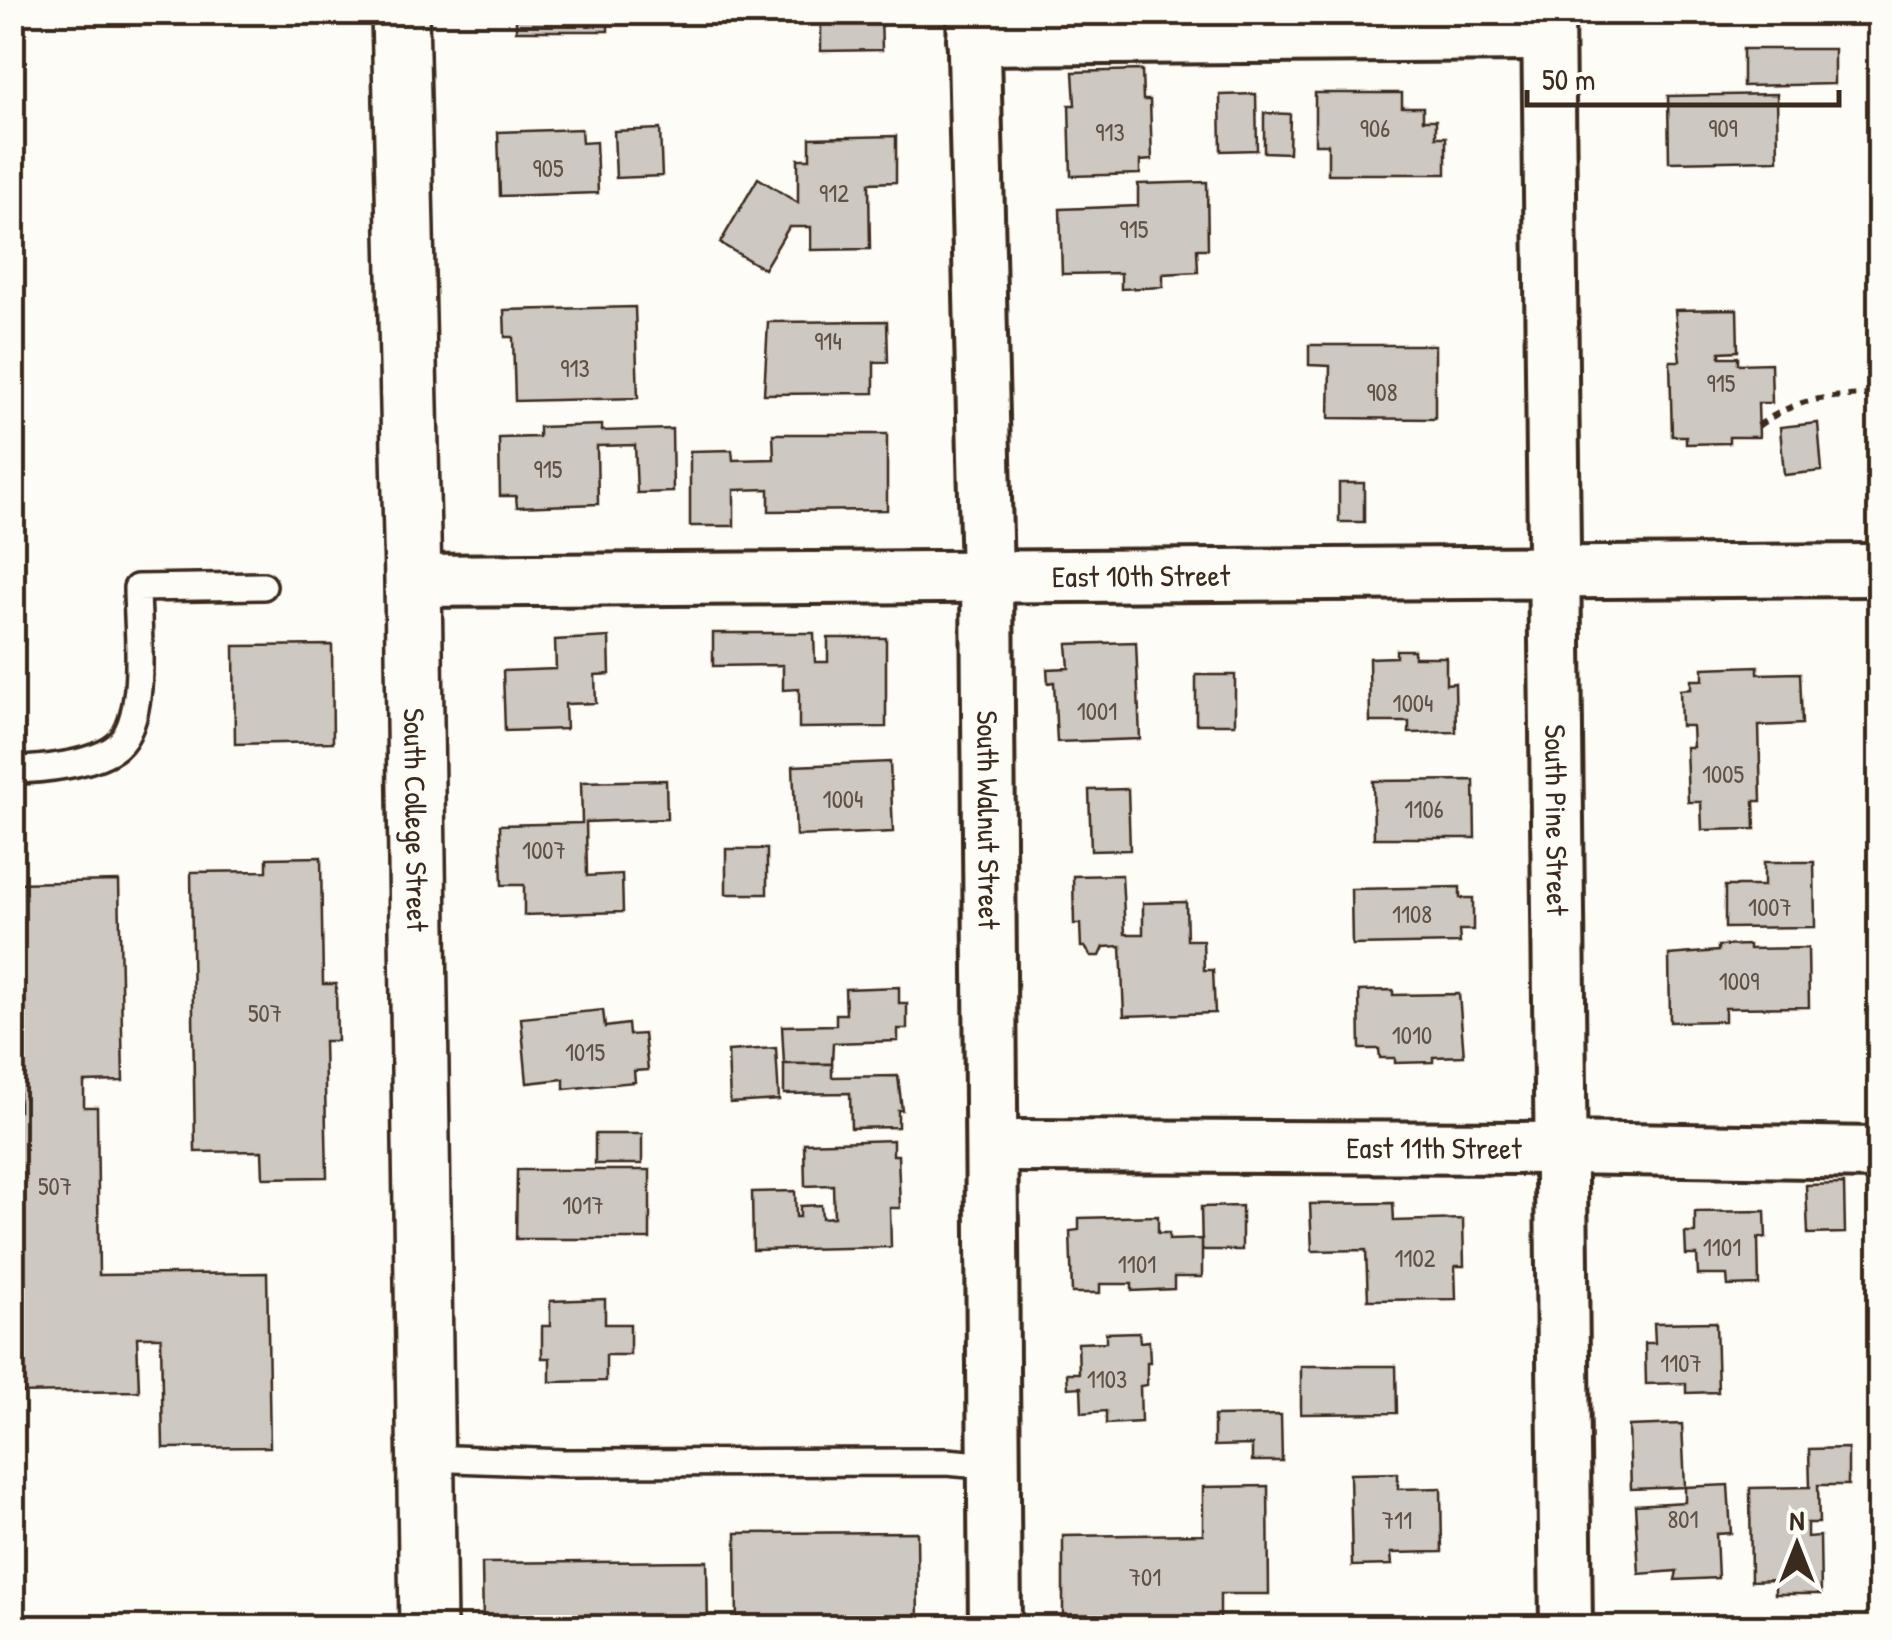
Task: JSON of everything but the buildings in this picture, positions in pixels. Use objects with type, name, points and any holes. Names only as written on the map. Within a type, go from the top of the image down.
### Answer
[{"type":"street","name":"South College Street","points":[[400,12],[413,581],[428,1628]]},
{"type":"street","points":[[973,26],[1548,24]]},
{"type":"street","name":"South Pine Street","points":[[1548,24],[1566,1628]]},
{"type":"street","name":"South Walnut Street","points":[[973,26],[987,577],[996,1628]]},
{"type":"street","name":"East 10th Street","points":[[413,581],[1870,570]]},
{"type":"street","name":"East 11th Street","points":[[992,1146],[1876,1153]]},
{"type":"lane","points":[[12,770],[84,760],[116,747],[130,728],[138,675],[137,588],[263,586]]},
{"type":"lane","points":[[426,1458],[564,1463],[946,1462],[994,1466]]},
{"type":"path","points":[[1758,426],[1807,399],[1880,394]]}]
